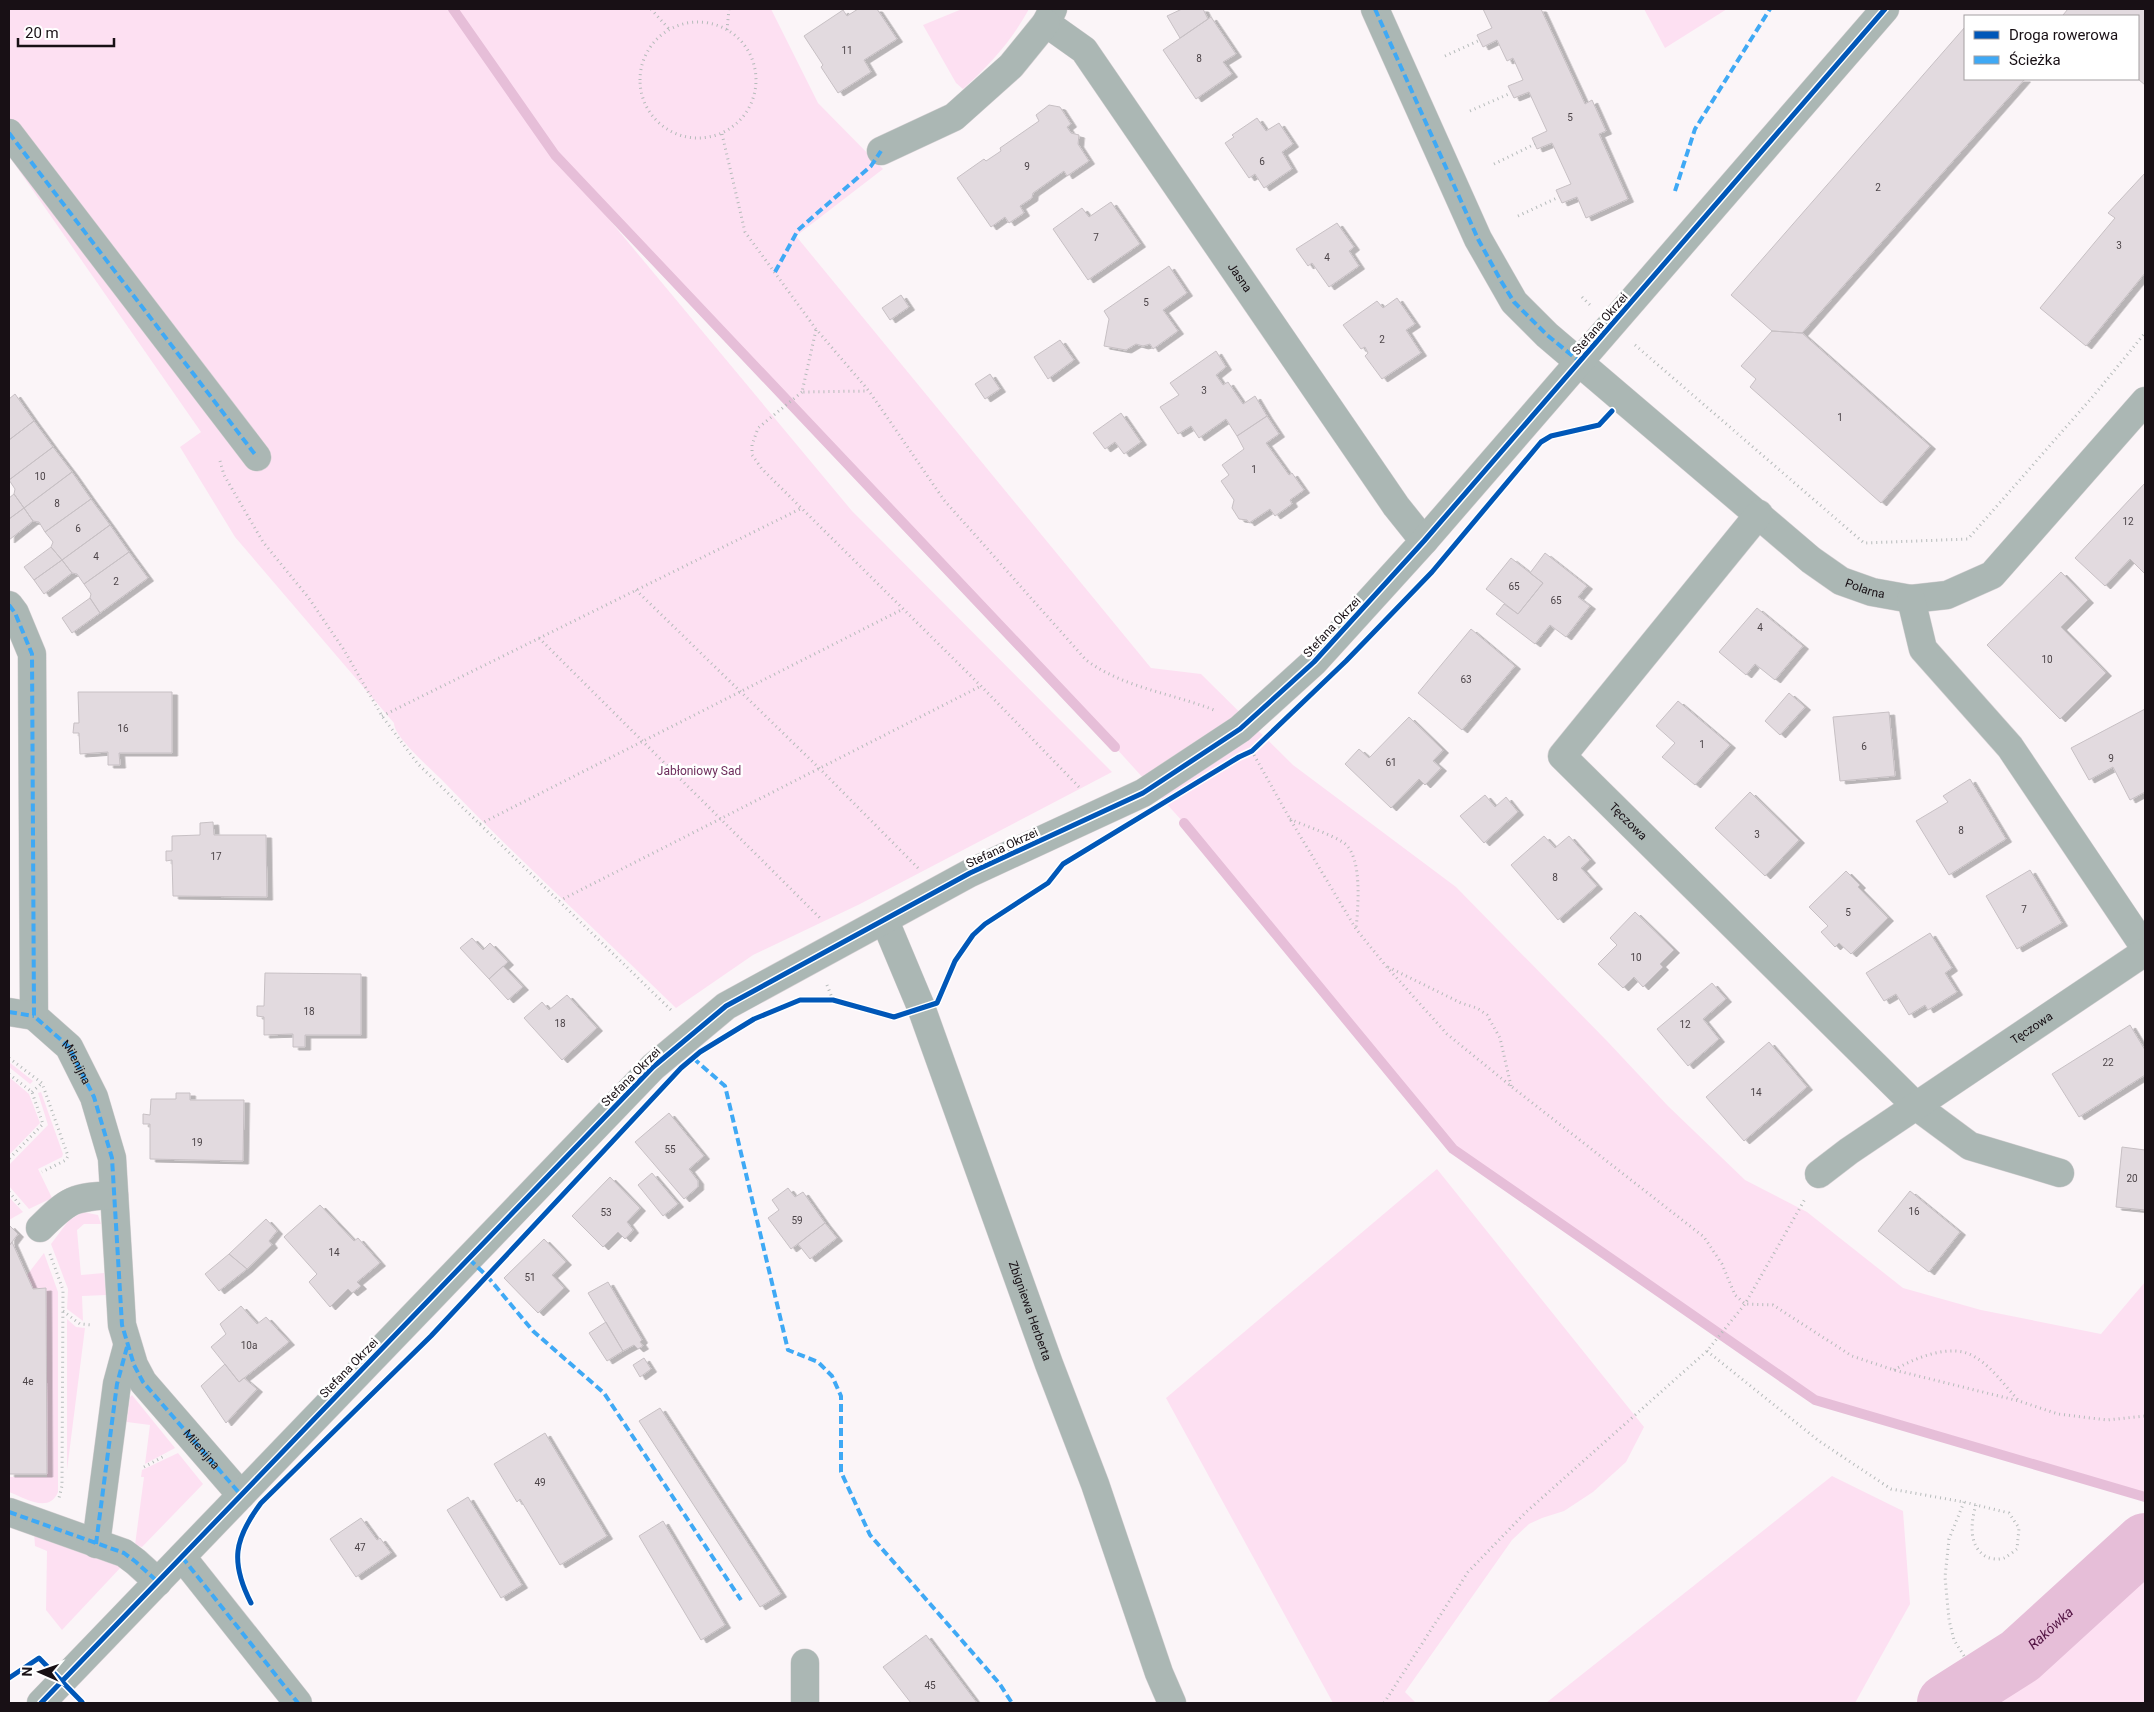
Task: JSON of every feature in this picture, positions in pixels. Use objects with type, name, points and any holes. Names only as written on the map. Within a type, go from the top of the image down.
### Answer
[{"type":"street","name":"Polarna","points":[[1375,9],[1478,239],[1514,302],[1547,335],[1811,560],[1841,581],[1872,592],[1910,599],[1947,595],[1992,575],[2145,401]]},
{"type":"street","name":"Stefana Okrzei","points":[[41,1703],[653,1067],[726,1006],[970,874],[1143,793],[1240,729],[1314,662],[1424,541],[1885,9]]},
{"type":"street","name":"Jasna","points":[[881,151],[954,117],[1011,66],[1050,16],[1084,50],[1396,506],[1424,541]]},
{"type":"street","points":[[9,133],[257,457]]},
{"type":"street","name":"Tęczowa","points":[[1759,514],[1562,756],[1916,1106],[1970,1146],[2060,1173]]},
{"type":"street","points":[[1910,599],[1923,649],[2010,747],[2145,950]]},
{"type":"street","name":"Milenijna","points":[[9,605],[15,613],[32,654],[21,1014],[69,1047],[94,1097],[112,1158],[122,1325],[127,1347],[134,1365],[143,1382],[241,1495]]},
{"type":"street","name":"Zbigniewa Herberta","points":[[885,921],[921,1007],[1049,1364],[1095,1484],[1159,1673],[1172,1703]]},
{"type":"street","name":"Tęczowa","points":[[1819,1174],[1849,1151],[2145,950]]},
{"type":"street","points":[[40,1228],[61,1206],[74,1200],[114,1196]]},
{"type":"street","points":[[96,1544],[117,1384],[127,1347]]},
{"type":"street","points":[[9,1512],[124,1553],[158,1582]]},
{"type":"street","points":[[182,1557],[298,1703]]},
{"type":"street","points":[[805,1664],[805,1703]]},
{"type":"path","points":[[652,9],[668,30]]},
{"type":"path","points":[[727,30],[729,9]]},
{"type":"path","points":[[698,22],[713,24],[727,30],[741,42],[752,57],[756,74],[755,92],[749,109],[737,124],[722,134],[703,139],[683,137],[665,129],[651,116],[642,98],[639,78],[643,59],[654,42],[668,30],[683,24],[698,22]]},
{"type":"path","points":[[1445,56],[1480,40]]},
{"type":"path","points":[[1470,111],[1511,93]]},
{"type":"path","points":[[722,134],[745,232],[816,329],[869,391],[944,500],[1086,660],[1102,672],[1124,681],[1214,711],[1240,729],[1290,819],[1356,929],[1386,966],[1447,1034],[1704,1237],[1722,1264],[1734,1295],[1745,1304],[1773,1305],[1852,1356],[1894,1370],[2019,1401],[2058,1414],[2107,1420],[2145,1416]]},
{"type":"path","points":[[1494,164],[1535,144]]},
{"type":"path","points":[[1518,216],[1559,197]]},
{"type":"path","points":[[802,392],[816,329]]},
{"type":"path","points":[[1633,342],[1864,543],[1968,539],[2095,394],[2145,333]]},
{"type":"path","points":[[869,391],[802,392],[758,428],[752,445],[752,455],[762,469],[981,686],[1082,790]]},
{"type":"path","points":[[220,459],[224,475],[263,542],[308,597],[344,650],[382,716],[418,764],[674,1014]]},
{"type":"path","points":[[382,716],[802,508]]},
{"type":"path","points":[[636,590],[819,768],[922,872]]},
{"type":"path","points":[[480,824],[903,609]]},
{"type":"path","points":[[539,638],[824,923]]},
{"type":"path","points":[[558,900],[981,686]]},
{"type":"path","points":[[1290,819],[1343,842],[1350,850],[1359,892],[1356,929]]},
{"type":"path","points":[[1386,966],[1487,1015],[1500,1038],[1512,1087]]},
{"type":"path","points":[[824,978],[833,1000]]},
{"type":"path","points":[[9,1058],[42,1083],[68,1156],[66,1160],[42,1172]]},
{"type":"path","points":[[9,1074],[32,1092],[44,1124],[9,1158]]},
{"type":"path","points":[[32,1092],[42,1083]]},
{"type":"path","points":[[1384,1703],[1468,1572],[1525,1513],[1707,1351],[1745,1304],[1819,1174]]},
{"type":"path","points":[[9,1192],[40,1228],[63,1290],[61,1492],[54,1504]]},
{"type":"path","points":[[63,1311],[75,1320]]},
{"type":"path","points":[[1707,1351],[1819,1440],[1891,1488],[1964,1502],[2009,1513],[2019,1528],[2017,1549],[2002,1559],[1989,1559],[1977,1551],[1972,1536],[1971,1519],[1976,1505]]},
{"type":"path","points":[[1894,1370],[1914,1359],[1935,1353],[1952,1351],[1973,1355],[2019,1401]]},
{"type":"path","points":[[1964,1502],[1949,1539],[1945,1577],[1948,1620],[1954,1640],[1964,1656]]},
{"type":"green space","name":"Jabłoniowy Sad","points":[[9,9],[771,9],[818,103],[883,169],[796,236],[1151,668],[1201,674],[1293,765],[1456,887],[1668,1106],[1745,1180],[1807,1212],[1903,1288],[1981,1310],[2101,1334],[2145,1282],[2145,1497],[1815,1400],[1453,1149],[1184,823],[1115,747],[563,164],[852,511],[1112,772],[860,904],[753,955],[676,1008],[413,752],[400,736],[394,723],[235,537],[180,447],[201,432],[9,156]]},
{"type":"green space","points":[[962,9],[1029,9],[1000,52],[963,89],[956,83],[923,25]]},
{"type":"green space","points":[[1644,9],[1727,9],[1665,48]]},
{"type":"green space","points":[[9,1062],[33,1081],[30,1084],[9,1067]]},
{"type":"green space","points":[[9,1077],[29,1094],[40,1123],[9,1155]]},
{"type":"green space","points":[[41,1092],[63,1154],[62,1157],[38,1169],[52,1198],[29,1209],[9,1186],[9,1165],[48,1125],[38,1093]]},
{"type":"green space","points":[[1437,1169],[1644,1427],[1626,1462],[1593,1492],[1564,1511],[1529,1524],[1512,1540],[1405,1692],[1416,1703],[1333,1703],[1166,1398]]},
{"type":"green space","points":[[9,1197],[23,1212],[9,1220]]},
{"type":"green space","points":[[83,1212],[98,1215],[101,1224],[84,1224],[77,1230],[81,1275],[104,1273],[106,1295],[82,1296],[83,1321],[67,1309],[68,1289],[51,1244],[69,1220]]},
{"type":"green space","points":[[44,1253],[58,1292],[58,1492],[54,1499],[49,1502],[36,1503],[9,1492],[9,1477],[47,1477],[46,1288],[33,1289],[27,1275]]},
{"type":"green space","points":[[67,1319],[76,1327],[85,1328],[67,1470]]},
{"type":"green space","points":[[132,1395],[175,1448],[145,1464],[150,1425],[127,1422],[130,1397]]},
{"type":"green space","points":[[178,1453],[203,1484],[142,1547],[135,1545],[144,1477],[141,1477],[142,1470]]},
{"type":"green space","points":[[1832,1476],[1903,1511],[1910,1604],[1855,1703],[1546,1703]]},
{"type":"green space","points":[[34,1532],[122,1566],[62,1630],[46,1610],[47,1551],[35,1546]]},
{"type":"green space","points":[[2145,1542],[2145,1703],[1946,1703],[2020,1656]]},
{"type":"building","points":[[858,9],[877,9],[897,39],[864,60],[871,72],[838,93],[804,36],[843,10],[847,16]]},
{"type":"building","points":[[1182,9],[1203,9],[1208,19],[1180,38],[1167,16]]},
{"type":"building","points":[[1483,9],[1541,9],[1585,104],[1592,100],[1606,131],[1599,134],[1628,199],[1586,218],[1577,197],[1562,203],[1556,190],[1571,184],[1552,143],[1537,149],[1532,138],[1547,131],[1529,92],[1514,98],[1508,86],[1523,80],[1513,58],[1507,61],[1497,40],[1483,47],[1477,35],[1492,28]]},
{"type":"building","points":[[2068,9],[2145,9],[2145,85],[2139,80],[2139,15],[2063,15]]},
{"type":"building","points":[[1211,17],[1236,54],[1223,62],[1232,74],[1196,99],[1163,50]]},
{"type":"building","points":[[1964,28],[1964,80],[2024,80],[1802,333],[1772,331],[1731,295]]},
{"type":"building","points":[[1049,105],[1060,107],[1071,124],[1067,127],[1071,133],[1079,135],[1078,144],[1089,161],[1067,176],[1064,171],[1033,193],[1032,198],[1020,206],[1024,213],[1009,223],[1005,217],[991,227],[957,178],[984,159],[986,161],[1001,151],[1000,148],[1039,121],[1036,115]]},
{"type":"building","points":[[1257,118],[1266,131],[1279,123],[1293,144],[1282,152],[1292,169],[1264,188],[1255,174],[1249,178],[1225,143],[1234,137],[1232,135]]},
{"type":"building","points":[[2145,173],[2145,273],[2086,346],[2040,308],[2115,218],[2108,213]]},
{"type":"building","points":[[1111,202],[1140,244],[1088,280],[1053,229],[1082,208],[1089,217]]},
{"type":"building","points":[[1337,223],[1354,247],[1349,251],[1359,266],[1329,287],[1312,263],[1308,266],[1296,249]]},
{"type":"building","points":[[1169,266],[1187,293],[1163,310],[1178,331],[1153,349],[1150,344],[1143,346],[1136,344],[1126,350],[1104,346],[1109,319],[1104,311]]},
{"type":"building","points":[[901,295],[909,307],[890,320],[882,308]]},
{"type":"building","points":[[1397,298],[1415,324],[1406,330],[1421,353],[1382,379],[1365,356],[1368,353],[1365,347],[1361,349],[1343,325],[1377,301],[1383,308]]},
{"type":"building","points":[[1772,331],[1802,333],[1930,446],[1881,503],[1750,387],[1756,379],[1741,366]]},
{"type":"building","points":[[1060,340],[1074,360],[1048,379],[1034,357]]},
{"type":"building","points":[[1216,351],[1226,367],[1216,375],[1223,385],[1228,382],[1243,404],[1255,396],[1267,416],[1237,436],[1226,419],[1199,438],[1191,426],[1178,434],[1160,407],[1179,395],[1170,383]]},
{"type":"building","points":[[990,374],[1000,389],[985,399],[975,384]]},
{"type":"building","points":[[15,394],[34,421],[9,440],[9,399]]},
{"type":"building","points":[[1121,413],[1141,442],[1124,454],[1115,442],[1105,449],[1093,433]]},
{"type":"building","points":[[1267,416],[1279,434],[1266,443],[1289,475],[1292,473],[1304,490],[1290,500],[1292,504],[1275,516],[1270,509],[1249,523],[1247,520],[1239,519],[1232,508],[1234,500],[1221,481],[1229,475],[1222,465],[1244,449],[1237,436]]},
{"type":"building","points":[[34,421],[53,447],[9,480],[9,440]]},
{"type":"building","points":[[53,447],[72,472],[24,508],[14,494],[15,489],[9,480]]},
{"type":"building","points":[[72,472],[91,499],[45,532],[39,522],[33,521],[24,508]]},
{"type":"building","points":[[2145,483],[2145,574],[2130,559],[2105,586],[2075,558]]},
{"type":"building","points":[[14,494],[24,508],[9,519],[9,498]]},
{"type":"building","points":[[91,499],[110,525],[62,560],[51,547],[53,542],[45,532]]},
{"type":"building","points":[[24,508],[33,521],[9,540],[9,519]]},
{"type":"building","points":[[110,525],[129,552],[84,584],[77,574],[72,573],[62,560]]},
{"type":"building","points":[[51,547],[62,560],[34,580],[24,567]]},
{"type":"building","points":[[129,552],[148,578],[100,613],[90,598],[91,594],[84,584]]},
{"type":"building","points":[[1545,553],[1587,586],[1578,597],[1590,606],[1566,637],[1550,625],[1535,644],[1496,614],[1504,604],[1518,614],[1543,583],[1530,573]]},
{"type":"building","points":[[1511,558],[1543,583],[1518,614],[1486,589]]},
{"type":"building","points":[[62,560],[72,573],[44,594],[34,580]]},
{"type":"building","points":[[2061,572],[2088,600],[2061,627],[2106,673],[2060,719],[1987,645]]},
{"type":"building","points":[[90,598],[100,613],[72,633],[62,618]]},
{"type":"building","points":[[1757,608],[1803,646],[1775,680],[1755,664],[1746,675],[1719,652]]},
{"type":"building","points":[[1471,629],[1515,666],[1462,730],[1418,693]]},
{"type":"building","points":[[78,692],[172,692],[172,753],[119,753],[120,765],[108,765],[108,752],[80,754],[79,733],[73,733],[74,723],[79,723]]},
{"type":"building","points":[[1789,693],[1805,707],[1780,735],[1765,721]]},
{"type":"building","points":[[1678,701],[1730,745],[1695,785],[1662,757],[1675,743],[1656,726]]},
{"type":"building","points":[[2145,709],[2145,792],[2130,800],[2113,767],[2089,780],[2071,748]]},
{"type":"building","points":[[1889,712],[1895,776],[1840,781],[1833,717]]},
{"type":"building","points":[[1409,717],[1443,750],[1433,761],[1441,768],[1425,785],[1419,779],[1391,808],[1345,764],[1359,749],[1369,758]]},
{"type":"building","points":[[1970,779],[2006,839],[1949,875],[1916,821],[1948,802],[1943,796]]},
{"type":"building","points":[[1750,792],[1799,840],[1765,876],[1715,828]]},
{"type":"building","points":[[1485,795],[1495,807],[1506,797],[1518,812],[1484,843],[1460,816]]},
{"type":"building","points":[[213,822],[214,835],[266,835],[267,897],[173,896],[172,860],[166,861],[166,851],[172,851],[172,836],[200,835],[200,823]]},
{"type":"building","points":[[1544,836],[1555,848],[1569,836],[1590,860],[1581,868],[1597,886],[1558,920],[1511,865]]},
{"type":"building","points":[[2030,870],[2062,923],[2017,949],[1986,896]]},
{"type":"building","points":[[1846,871],[1860,885],[1858,887],[1888,918],[1851,954],[1839,943],[1835,947],[1821,932],[1828,926],[1809,907]]},
{"type":"building","points":[[1635,912],[1674,950],[1660,964],[1663,967],[1643,987],[1634,977],[1623,988],[1598,964],[1617,945],[1610,938]]},
{"type":"building","points":[[1930,933],[1952,968],[1945,973],[1957,992],[1928,1010],[1925,1005],[1909,1015],[1896,994],[1884,1001],[1866,973]]},
{"type":"building","points":[[472,938],[483,950],[490,943],[508,962],[489,979],[460,948]]},
{"type":"building","points":[[503,966],[523,987],[508,1000],[489,979]]},
{"type":"building","points":[[265,973],[361,974],[361,1035],[305,1035],[305,1047],[293,1047],[293,1034],[264,1035],[264,1017],[257,1016],[257,1006],[264,1006]]},
{"type":"building","points":[[1712,983],[1726,999],[1703,1019],[1719,1039],[1688,1066],[1657,1029]]},
{"type":"building","points":[[567,995],[597,1028],[562,1060],[524,1018],[542,1002],[549,1010]]},
{"type":"building","points":[[2130,1025],[2145,1050],[2145,1075],[2079,1117],[2052,1074]]},
{"type":"building","points":[[1769,1042],[1807,1087],[1744,1141],[1706,1097]]},
{"type":"building","points":[[176,1093],[190,1093],[190,1100],[244,1100],[243,1161],[150,1159],[150,1124],[143,1124],[143,1114],[150,1115],[151,1099],[176,1099]]},
{"type":"building","points":[[669,1113],[704,1156],[689,1169],[698,1181],[698,1187],[684,1199],[635,1142]]},
{"type":"building","points":[[2122,1147],[2145,1150],[2145,1210],[2116,1207]]},
{"type":"building","points":[[652,1173],[678,1204],[663,1216],[638,1185]]},
{"type":"building","points":[[610,1177],[640,1208],[627,1222],[633,1230],[625,1239],[618,1232],[603,1247],[572,1216]]},
{"type":"building","points":[[788,1188],[795,1197],[803,1192],[825,1223],[791,1249],[768,1218],[779,1210],[772,1200]]},
{"type":"building","points":[[1910,1191],[1960,1232],[1929,1272],[1878,1231]]},
{"type":"building","points":[[320,1205],[354,1241],[358,1238],[380,1263],[357,1282],[361,1286],[352,1293],[348,1289],[330,1307],[309,1282],[317,1274],[284,1237]]},
{"type":"building","points":[[266,1219],[277,1231],[269,1241],[272,1245],[247,1269],[229,1254]]},
{"type":"building","points":[[825,1223],[837,1238],[810,1259],[798,1244]]},
{"type":"building","points":[[9,1225],[18,1234],[9,1246]]},
{"type":"building","points":[[544,1239],[566,1262],[552,1275],[564,1288],[538,1313],[504,1278]]},
{"type":"building","points":[[12,1242],[33,1289],[46,1288],[47,1474],[9,1474],[9,1246]]},
{"type":"building","points":[[229,1254],[247,1269],[219,1291],[205,1274]]},
{"type":"building","points":[[608,1282],[642,1340],[640,1342],[643,1346],[638,1349],[634,1345],[623,1351],[588,1293]]},
{"type":"building","points":[[241,1306],[257,1324],[266,1317],[289,1342],[239,1382],[211,1347],[226,1334],[220,1324]]},
{"type":"building","points":[[606,1322],[623,1351],[607,1361],[589,1333]]},
{"type":"building","points":[[644,1358],[651,1369],[640,1377],[633,1365]]},
{"type":"building","points":[[225,1364],[239,1382],[244,1378],[257,1389],[226,1423],[201,1386]]},
{"type":"building","points":[[660,1408],[781,1594],[760,1607],[639,1421]]},
{"type":"building","points":[[545,1433],[607,1536],[560,1565],[520,1499],[517,1502],[494,1464]]},
{"type":"building","points":[[468,1497],[522,1585],[501,1598],[447,1510]]},
{"type":"building","points":[[361,1518],[377,1540],[380,1538],[391,1553],[356,1577],[330,1539]]},
{"type":"building","points":[[663,1521],[725,1625],[701,1640],[639,1536]]},
{"type":"building","points":[[926,1635],[977,1703],[911,1703],[883,1667]]},
{"type":"waterway","points":[[453,9],[555,155],[1115,747]]},
{"type":"waterway","points":[[1184,823],[1453,1149],[1815,1400],[2145,1497]]},
{"type":"waterway","name":"Rakówka","points":[[1946,1703],[2020,1656],[2145,1542]]},
{"type":"marked path","points":[[1375,9],[1478,239],[1501,281],[1514,302],[1547,335],[1580,362]]},
{"type":"marked path","points":[[1675,191],[1695,129],[1770,9]]},
{"type":"marked path","points":[[9,133],[257,457]]},
{"type":"marked path","points":[[775,272],[798,230],[871,166],[881,151]]},
{"type":"marked path","points":[[9,605],[15,613],[32,654],[34,1016],[69,1047],[94,1097],[112,1158],[122,1325],[134,1365],[143,1382],[241,1495]]},
{"type":"marked path","points":[[9,1012],[34,1016]]},
{"type":"marked path","points":[[693,1058],[725,1086],[788,1350],[818,1362],[832,1376],[841,1396],[841,1472],[870,1535],[999,1683],[1012,1703]]},
{"type":"marked path","points":[[469,1259],[487,1276],[533,1331],[604,1393],[741,1600]]},
{"type":"marked path","points":[[96,1544],[117,1384],[127,1347]]},
{"type":"marked path","points":[[9,1512],[124,1553],[158,1582]]},
{"type":"marked path","points":[[182,1557],[298,1703]]},
{"type":"cycle path","points":[[41,1703],[653,1067],[726,1006],[970,873],[1143,793],[1240,729],[1314,662],[1424,541],[1885,9]]},
{"type":"cycle path","points":[[251,1603],[240,1575],[238,1551],[245,1528],[261,1503],[431,1336],[681,1068],[700,1052],[754,1019],[800,1000],[833,1000],[894,1017],[937,1003],[955,961],[973,935],[985,924],[1048,883],[1063,864],[1239,757],[1252,751],[1346,661],[1432,572],[1541,442],[1551,436],[1599,425],[1612,411]]},
{"type":"cycle path","points":[[9,1678],[39,1658],[81,1703]]}]
